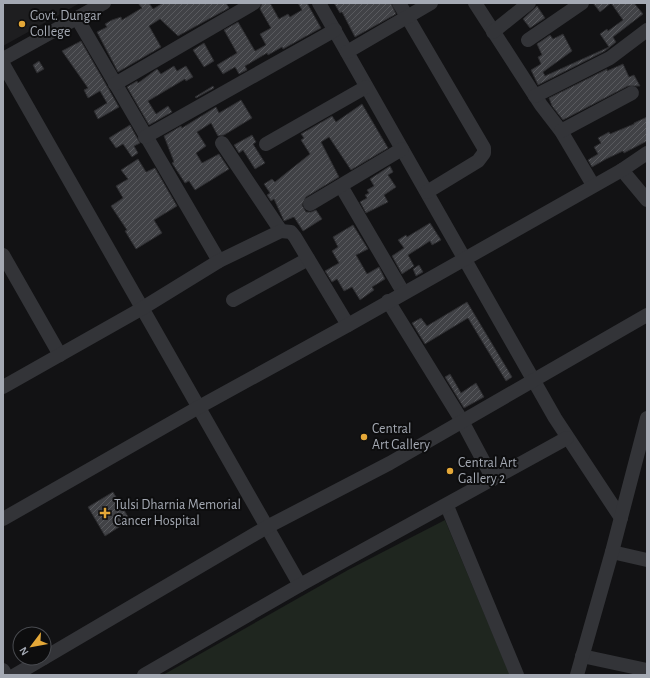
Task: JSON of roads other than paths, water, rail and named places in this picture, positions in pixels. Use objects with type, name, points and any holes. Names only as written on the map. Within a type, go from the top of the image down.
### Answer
[{"type":"street","points":[[3,59],[104,3]]},
{"type":"street","points":[[114,84],[254,3]]},
{"type":"street","points":[[320,3],[366,88],[567,438],[621,518]]},
{"type":"street","points":[[399,3],[484,148],[484,153],[478,161],[427,192]]},
{"type":"street","points":[[347,52],[431,3]]},
{"type":"street","points":[[475,3],[493,32],[561,131],[593,185]]},
{"type":"street","points":[[493,32],[529,3]]},
{"type":"street","points":[[528,40],[582,3]]},
{"type":"street","points":[[77,18],[114,84],[219,261]]},
{"type":"street","points":[[145,137],[335,30]]},
{"type":"street","points":[[536,96],[610,58],[647,30]]},
{"type":"street","points":[[3,64],[141,309],[199,407],[300,585]]},
{"type":"street","points":[[266,144],[366,88]]},
{"type":"street","points":[[561,131],[632,93]]},
{"type":"street","points":[[222,143],[281,231]]},
{"type":"street","points":[[310,204],[402,149]]},
{"type":"street","points":[[3,519],[199,407],[348,325],[403,292],[622,170],[647,153]]},
{"type":"street","points":[[622,170],[647,200]]},
{"type":"street","points":[[340,186],[403,292]]},
{"type":"street","points":[[3,387],[141,309],[219,261],[281,231],[291,232],[348,325]]},
{"type":"street","points":[[3,255],[60,355]]},
{"type":"street","points":[[233,300],[308,259]]},
{"type":"street","points":[[388,301],[462,421],[493,479]]},
{"type":"street","points":[[52,653],[267,527],[390,463],[647,315]]},
{"type":"street","points":[[576,675],[644,444],[647,418]]},
{"type":"street","points":[[144,675],[300,585],[447,506],[567,438]]},
{"type":"street","points":[[447,506],[517,675]]},
{"type":"street","points":[[612,552],[647,560]]},
{"type":"street","points":[[582,656],[647,670]]},
{"type":"street","points":[[15,675],[30,666]]},
{"type":"street","points":[[3,670],[6,675]]},
{"type":"place","name":"Govt. Dungar College","points":[[22,24]]},
{"type":"place","name":"Central Art Gallery","points":[[364,437]]},
{"type":"place","name":"Central Art Gallery 2","points":[[450,471]]},
{"type":"place","name":"Tulsi Dharnia Memorial Cancer Hospital","points":[[105,513]]}]
